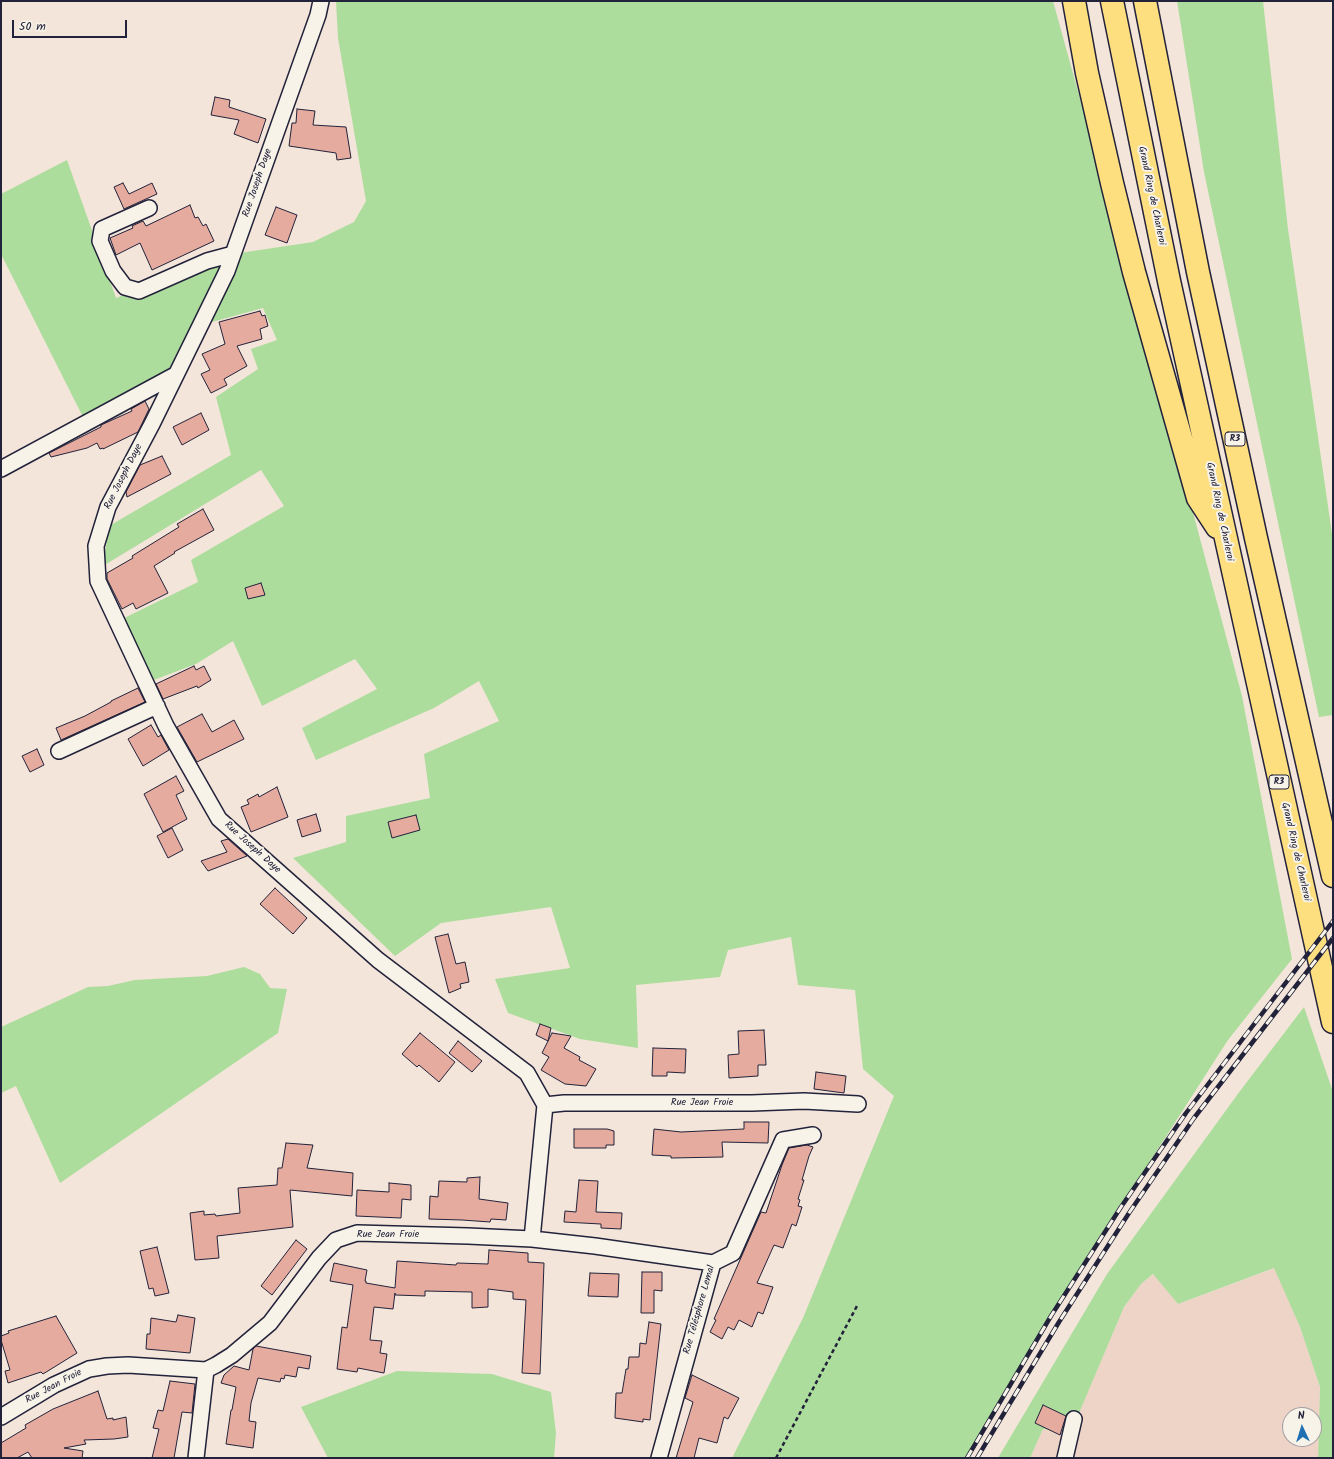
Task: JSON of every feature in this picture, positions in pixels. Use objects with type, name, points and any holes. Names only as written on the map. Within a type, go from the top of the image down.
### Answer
[{"type":"highway","points":[[1074,1],[1087,73],[1134,272],[1198,498],[1226,542]]},
{"type":"highway","name":"Grand Ring de Charleroi","points":[[1112,1],[1169,281],[1333,1022]]},
{"type":"highway","name":"R3","points":[[1145,1],[1198,272],[1256,538],[1333,876]]},
{"type":"street","name":"Rue Joseph Daye","points":[[321,1],[318,15],[227,271],[152,424],[108,507],[96,546],[98,581],[166,726],[219,819],[378,960],[527,1073],[546,1105]]},
{"type":"street","points":[[149,208],[102,229],[100,241],[113,271],[125,287],[140,291],[207,261],[233,254]]},
{"type":"street","points":[[1,469],[175,375]]},
{"type":"street","points":[[59,750],[157,706]]},
{"type":"street","name":"Rue Jean Froie","points":[[546,1105],[564,1102],[752,1103],[804,1101],[858,1104]]},
{"type":"street","points":[[532,1240],[546,1105]]},
{"type":"street","name":"Rue Télésphore Lemal","points":[[659,1458],[713,1263],[733,1253],[783,1140],[813,1135]]},
{"type":"street","name":"Rue Jean Froie","points":[[1,1417],[54,1385],[89,1369],[128,1365],[206,1370],[216,1365],[232,1355],[270,1323],[319,1258],[336,1240],[358,1233],[468,1236],[532,1240],[595,1246],[713,1263]]},
{"type":"street","points":[[196,1458],[206,1370]]},
{"type":"street","points":[[1065,1458],[1074,1419]]},
{"type":"path","points":[[776,1458],[857,1306]]},
{"type":"shaded area","points":[[1275,1268],[1300,1327],[1320,1387],[1319,1407],[1282,1407],[1282,1447],[1318,1447],[1318,1458],[1030,1458],[1043,1429],[1071,1431],[1124,1307],[1141,1284],[1154,1274],[1178,1304]]},
{"type":"green space","points":[[336,1],[1053,1],[1152,359],[1242,696],[1292,959],[1228,1040],[1095,1247],[965,1458],[732,1458],[803,1318],[894,1096],[863,1069],[855,990],[798,985],[791,937],[728,950],[720,977],[636,985],[638,1048],[580,1039],[508,1013],[495,979],[570,968],[551,907],[441,923],[395,956],[293,858],[346,842],[346,816],[430,798],[424,754],[499,721],[479,681],[434,708],[316,760],[302,728],[377,689],[355,659],[262,706],[233,641],[196,664],[146,683],[116,622],[198,582],[191,560],[284,506],[261,470],[103,566],[109,526],[231,455],[216,397],[258,369],[251,349],[277,340],[263,308],[212,322],[232,258],[175,375],[86,423],[1,254],[1,194],[67,160],[116,298],[233,254],[313,242],[354,222],[366,201],[338,38]]},
{"type":"green space","points":[[1177,1],[1263,1],[1288,229],[1333,541],[1333,715],[1319,717],[1204,172]]},
{"type":"green space","points":[[244,967],[260,974],[270,988],[287,989],[278,1033],[60,1183],[16,1086],[1,1093],[1,1027],[88,987],[108,986],[135,980],[207,976]]},
{"type":"green space","points":[[1304,1007],[1333,1092],[1333,1458],[1318,1458],[1318,1447],[1322,1447],[1322,1407],[1319,1407],[1320,1387],[1300,1327],[1274,1268],[1178,1304],[1153,1274],[1141,1284],[1124,1307],[1071,1432],[1043,1429],[1030,1458],[998,1458],[1107,1274],[1240,1091]]},
{"type":"green space","points":[[397,1371],[492,1374],[551,1392],[556,1433],[554,1458],[328,1458],[301,1407]]},
{"type":"building","points":[[215,97],[230,100],[229,107],[266,119],[258,143],[234,134],[239,120],[211,115]]},
{"type":"building","points":[[297,109],[315,111],[313,125],[346,127],[351,158],[337,160],[336,153],[289,146],[292,123],[296,123]]},
{"type":"building","points":[[123,183],[129,194],[152,183],[157,194],[124,209],[114,187]]},
{"type":"building","points":[[190,205],[195,218],[198,217],[203,226],[206,224],[214,241],[152,270],[140,243],[116,255],[110,238],[133,228],[132,226],[143,221],[146,226]]},
{"type":"building","points":[[276,207],[297,215],[287,243],[265,235]]},
{"type":"building","points":[[260,311],[262,316],[265,315],[268,326],[260,329],[262,339],[237,346],[247,366],[224,379],[227,385],[211,393],[201,374],[210,370],[202,354],[225,344],[219,322]]},
{"type":"building","points":[[145,401],[149,409],[138,432],[103,449],[100,449],[97,443],[87,448],[51,457],[49,453],[101,427],[101,425],[132,411],[131,409]]},
{"type":"building","points":[[201,413],[209,430],[182,445],[173,427]]},
{"type":"building","points":[[162,456],[171,474],[127,497],[126,492],[140,465]]},
{"type":"building","points":[[203,509],[214,530],[174,552],[175,553],[154,566],[168,593],[136,609],[133,603],[122,609],[107,579],[107,573],[133,558],[132,556],[179,527],[177,524]]},
{"type":"building","points":[[261,583],[265,595],[248,599],[245,588]]},
{"type":"building","points":[[194,666],[196,670],[204,666],[211,680],[198,688],[197,686],[163,699],[156,684]]},
{"type":"building","points":[[138,688],[145,702],[61,740],[56,728],[85,716]]},
{"type":"building","points":[[202,714],[212,732],[234,720],[244,739],[197,762],[177,727]]},
{"type":"building","points":[[151,725],[158,737],[161,735],[169,750],[143,766],[128,739]]},
{"type":"building","points":[[37,749],[44,765],[30,772],[22,756]]},
{"type":"building","points":[[176,776],[184,791],[176,795],[187,819],[163,832],[144,794]]},
{"type":"building","points":[[277,787],[288,817],[251,832],[241,807],[249,804],[247,800],[258,794],[259,797]]},
{"type":"building","points":[[316,814],[321,831],[302,837],[297,820]]},
{"type":"building","points":[[416,815],[420,830],[392,838],[388,822]]},
{"type":"building","points":[[172,828],[183,850],[168,858],[157,836]]},
{"type":"building","points":[[228,839],[247,856],[208,871],[201,861],[227,852],[221,841]]},
{"type":"building","points":[[275,888],[307,918],[293,934],[260,904]]},
{"type":"building","points":[[448,934],[456,964],[465,962],[469,982],[460,984],[461,988],[449,993],[435,937]]},
{"type":"building","points":[[540,1024],[551,1028],[548,1041],[536,1035]]},
{"type":"building","points":[[764,1030],[766,1065],[758,1065],[758,1076],[729,1078],[728,1055],[739,1054],[738,1031]]},
{"type":"building","points":[[420,1033],[455,1062],[439,1082],[419,1065],[417,1067],[402,1054]]},
{"type":"building","points":[[552,1033],[571,1036],[564,1048],[580,1057],[579,1060],[596,1069],[586,1086],[565,1084],[541,1070],[549,1057],[542,1053]]},
{"type":"building","points":[[458,1041],[482,1061],[472,1072],[449,1053]]},
{"type":"building","points":[[653,1048],[686,1049],[685,1073],[667,1072],[667,1076],[652,1076]]},
{"type":"building","points":[[816,1072],[846,1076],[844,1093],[814,1089]]},
{"type":"building","points":[[744,1122],[769,1122],[768,1143],[722,1142],[723,1157],[671,1158],[671,1156],[652,1155],[654,1129],[681,1132],[744,1129]]},
{"type":"building","points":[[574,1129],[607,1129],[614,1131],[614,1145],[606,1145],[606,1148],[574,1148]]},
{"type":"building","points":[[286,1143],[313,1145],[307,1168],[353,1173],[352,1196],[290,1190],[293,1227],[217,1236],[219,1258],[195,1260],[190,1213],[204,1211],[204,1215],[215,1214],[216,1216],[240,1213],[238,1188],[277,1185],[278,1168],[282,1168]]},
{"type":"building","points":[[807,1145],[813,1147],[802,1180],[804,1180],[798,1199],[800,1200],[798,1206],[802,1207],[796,1226],[792,1224],[783,1248],[774,1245],[757,1283],[773,1287],[763,1314],[758,1312],[752,1327],[739,1320],[734,1330],[728,1327],[722,1339],[710,1332],[716,1320],[714,1319],[761,1212],[766,1213],[789,1148]]},
{"type":"building","points":[[480,1177],[479,1199],[508,1203],[506,1220],[491,1219],[490,1222],[429,1219],[430,1196],[438,1197],[439,1181],[467,1182],[467,1178]]},
{"type":"building","points":[[579,1180],[598,1181],[596,1212],[622,1213],[621,1229],[601,1228],[601,1224],[564,1222],[565,1211],[576,1212]]},
{"type":"building","points":[[389,1183],[411,1185],[411,1200],[402,1199],[401,1218],[356,1216],[357,1190],[389,1192]]},
{"type":"building","points":[[296,1240],[307,1249],[272,1295],[261,1286]]},
{"type":"building","points":[[157,1247],[169,1293],[155,1296],[153,1288],[149,1289],[140,1251]]},
{"type":"building","points":[[489,1250],[528,1253],[528,1262],[544,1263],[540,1374],[522,1373],[526,1300],[513,1299],[513,1292],[488,1289],[488,1307],[472,1308],[472,1292],[425,1291],[425,1296],[395,1295],[395,1293],[393,1309],[374,1307],[370,1340],[382,1341],[380,1353],[387,1354],[384,1373],[358,1368],[357,1372],[337,1369],[342,1327],[347,1328],[353,1285],[330,1281],[334,1263],[367,1270],[366,1283],[395,1288],[397,1261],[456,1265],[457,1263],[488,1264]]},
{"type":"building","points":[[642,1272],[662,1272],[662,1291],[654,1290],[654,1313],[641,1313]]},
{"type":"building","points":[[590,1273],[619,1274],[618,1297],[588,1296]]},
{"type":"building","points":[[178,1315],[195,1318],[190,1353],[146,1349],[147,1334],[150,1334],[151,1318],[176,1322]]},
{"type":"building","points":[[56,1316],[77,1353],[43,1374],[41,1372],[8,1383],[5,1371],[10,1370],[1,1336],[9,1333],[8,1331]]},
{"type":"building","points":[[649,1322],[661,1324],[650,1420],[643,1419],[643,1422],[615,1418],[616,1393],[622,1393],[626,1369],[628,1369],[629,1357],[639,1357],[640,1343],[646,1344]]},
{"type":"building","points":[[256,1346],[311,1356],[309,1369],[298,1367],[296,1377],[285,1375],[284,1379],[281,1378],[280,1382],[258,1378],[251,1403],[249,1421],[256,1422],[253,1448],[226,1444],[236,1387],[221,1383],[224,1375],[234,1366],[249,1370],[253,1349]]},
{"type":"building","points":[[692,1375],[739,1398],[728,1419],[724,1417],[717,1443],[699,1438],[694,1458],[676,1458],[693,1402],[685,1398]]},
{"type":"building","points":[[170,1381],[195,1384],[192,1413],[182,1412],[174,1458],[152,1458],[159,1429],[153,1428],[158,1410],[163,1411]]},
{"type":"building","points":[[98,1391],[107,1419],[113,1418],[113,1420],[126,1417],[128,1437],[84,1440],[86,1444],[64,1448],[83,1451],[82,1458],[32,1458],[28,1452],[17,1458],[1,1458],[1,1443],[26,1428],[25,1425],[53,1409]]},
{"type":"building","points":[[1043,1405],[1066,1416],[1060,1435],[1035,1423]]},
{"type":"railway","points":[[967,1458],[1051,1316],[1121,1207],[1186,1113],[1333,921]]},
{"type":"railway","points":[[977,1458],[1059,1322],[1129,1213],[1194,1118],[1333,938]]}]
